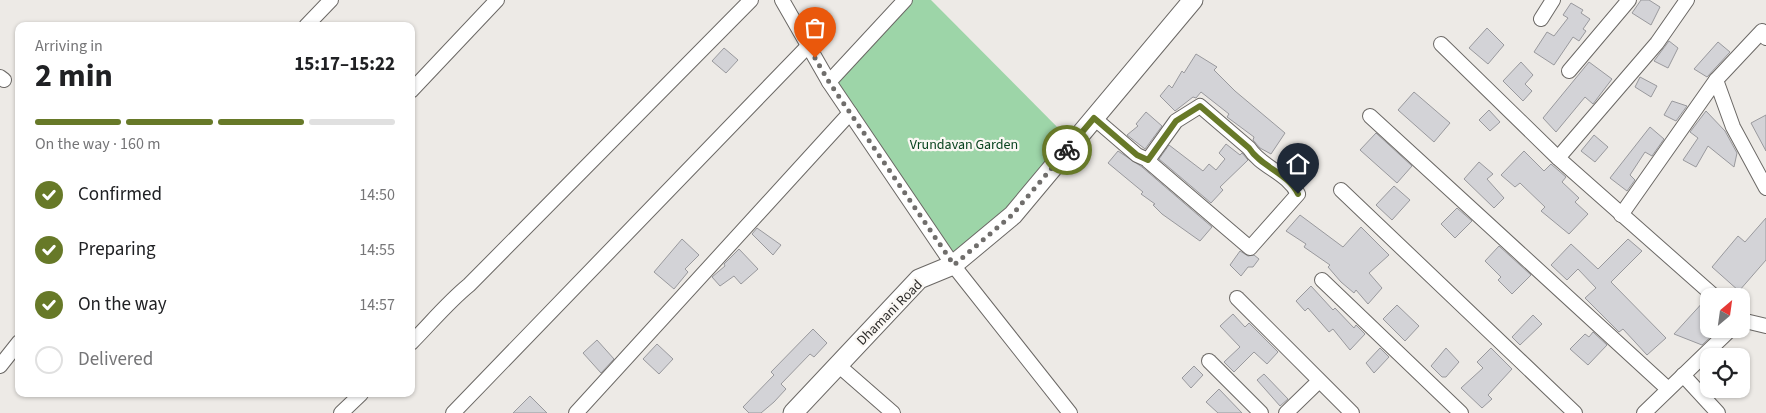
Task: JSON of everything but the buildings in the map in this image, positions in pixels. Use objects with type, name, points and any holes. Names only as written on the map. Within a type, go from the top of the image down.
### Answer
[{"type":"main road","name":"Dhamani Road","points":[[793,413],[919,279],[954,265],[1012,215],[1193,0]]},
{"type":"street","points":[[310,22],[331,0]]},
{"type":"street","points":[[415,87],[497,0]]},
{"type":"street","points":[[415,339],[448,306],[452,298],[469,285],[751,0]]},
{"type":"street","points":[[782,0],[829,82],[954,265],[1070,413]]},
{"type":"street","points":[[829,82],[905,0]]},
{"type":"street","points":[[1542,19],[1554,0]]},
{"type":"street","points":[[1569,71],[1629,0]]},
{"type":"street","points":[[1558,158],[1657,43],[1688,0]]},
{"type":"street","points":[[1621,215],[1716,80],[1762,31],[1766,38]]},
{"type":"street","points":[[1441,44],[1558,158],[1705,288]]},
{"type":"street","points":[[453,413],[808,46]]},
{"type":"street","points":[[1716,80],[1733,127],[1766,188]]},
{"type":"street","points":[[1094,118],[1137,155],[1148,160],[1176,121],[1200,106],[1249,148],[1254,156],[1294,186],[1298,194],[1250,248],[1148,161]]},
{"type":"street","points":[[576,413],[850,112]]},
{"type":"street","points":[[1370,116],[1668,390]]},
{"type":"street","points":[[1341,190],[1575,413]]},
{"type":"street","points":[[1322,280],[1461,413]]},
{"type":"street","points":[[1237,298],[1352,413]]},
{"type":"street","points":[[1750,322],[1766,326]]},
{"type":"street","points":[[1644,413],[1722,338]]},
{"type":"street","points":[[0,366],[15,347]]},
{"type":"street","points":[[1210,361],[1261,413]]},
{"type":"street","points":[[838,365],[893,413]]},
{"type":"street","points":[[1683,375],[1718,413]]},
{"type":"street","points":[[1286,413],[1319,380]]},
{"type":"street","points":[[342,413],[358,397]]},
{"type":"green space","name":"Vrundavan Garden","points":[[905,0],[931,0],[1073,143],[953,265],[829,82]]},
{"type":"way so far","points":[[815,58],[829,82],[954,265],[1012,215],[1067,150]]},
{"type":"route","points":[[1067,150],[1094,118],[1137,155],[1148,160],[1176,121],[1200,106],[1249,148],[1254,156],[1294,186],[1298,194]]}]
